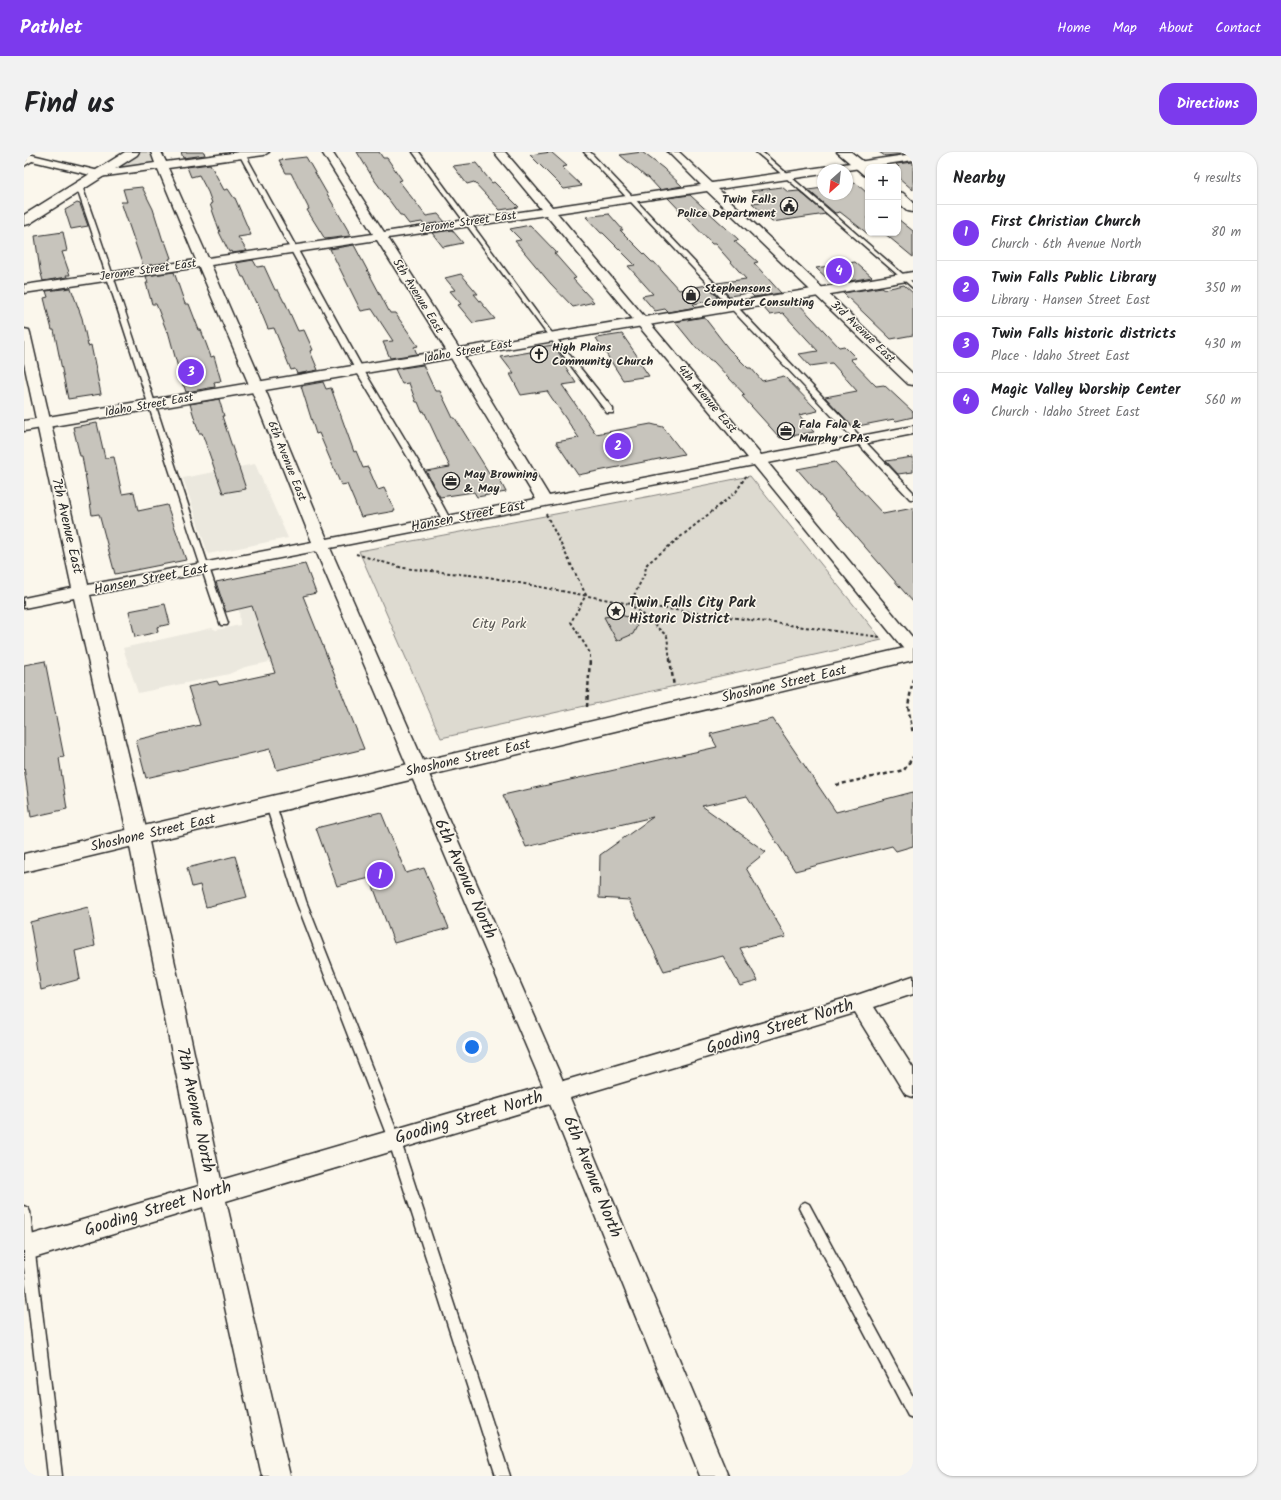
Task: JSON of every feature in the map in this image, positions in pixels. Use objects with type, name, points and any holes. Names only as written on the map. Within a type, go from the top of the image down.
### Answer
[{"type":"main road","points":[[24,221],[133,152]]},
{"type":"main road","points":[[843,152],[864,168]]},
{"type":"main road","points":[[901,198],[913,208]]},
{"type":"main road","name":"Idaho Street East","points":[[24,426],[733,306],[820,292],[910,280]]},
{"type":"main road","name":"Shoshone Street East","points":[[24,863],[913,653]]},
{"type":"street","name":"6th Avenue East","points":[[156,152],[257,387],[417,771]]},
{"type":"street","points":[[29,157],[99,174],[162,166],[242,153],[264,152]]},
{"type":"street","name":"5th Avenue East","points":[[327,152],[455,353],[545,502]]},
{"type":"street","name":"4th Avenue East","points":[[500,152],[913,648]]},
{"type":"street","name":"3rd Avenue East","points":[[673,152],[913,380]]},
{"type":"street","name":"Jerome Street East","points":[[24,289],[786,175],[864,168],[913,157]]},
{"type":"street","name":"7th Avenue East","points":[[24,333],[81,592],[138,836]]},
{"type":"street","name":"Hansen Street East","points":[[24,603],[913,430]]},
{"type":"street","name":"6th Avenue North","points":[[417,771],[458,861],[557,1093],[714,1476]]},
{"type":"street","name":"7th Avenue North","points":[[138,836],[212,1193],[276,1476]]},
{"type":"street","name":"Gooding Street North","points":[[26,1249],[394,1139],[557,1093],[860,1003],[913,985]]},
{"type":"street","points":[[860,1003],[913,1088]]},
{"type":"lane","points":[[416,152],[467,223],[610,411]]},
{"type":"lane","points":[[587,152],[913,497]]},
{"type":"lane","points":[[759,152],[910,280]]},
{"type":"lane","points":[[242,153],[359,369],[420,471],[447,521]]},
{"type":"lane","points":[[24,164],[29,157]]},
{"type":"lane","points":[[79,186],[153,404],[204,568],[224,623]]},
{"type":"lane","points":[[271,805],[301,901],[394,1139],[503,1476]]},
{"type":"lane","points":[[805,1208],[913,1411]]},
{"type":"lane","points":[[24,1212],[26,1249],[56,1476]]},
{"type":"path","points":[[630,604],[644,576],[647,564],[731,497],[748,474]]},
{"type":"path","points":[[545,502],[546,513],[586,595]]},
{"type":"path","points":[[356,554],[403,568],[488,577],[630,604],[880,638]]},
{"type":"path","points":[[586,595],[571,622],[590,653],[587,707]]},
{"type":"path","points":[[630,604],[667,636],[674,687]]},
{"type":"path","points":[[913,679],[907,696],[907,716],[913,734]]},
{"type":"path","points":[[836,785],[904,770],[913,757]]},
{"type":"shaded area","points":[[255,464],[288,538],[208,554],[183,478]]},
{"type":"shaded area","points":[[297,597],[299,603],[254,612],[274,661],[245,667],[229,674],[138,693],[123,648],[212,628],[216,630],[240,625],[239,609]]},
{"type":"green space","points":[[133,152],[156,152],[162,165],[99,174]]},
{"type":"green space","name":"City Park","points":[[750,476],[882,640],[441,738],[359,551]]},
{"type":"building","points":[[181,152],[204,152],[205,155],[183,158]]},
{"type":"building","points":[[357,152],[379,152],[383,158],[387,158],[402,180],[399,181],[426,216],[438,214],[445,222],[424,225],[422,222],[409,224],[402,215],[400,215],[373,178]]},
{"type":"building","points":[[551,152],[567,166],[562,167],[582,186],[564,189],[530,155]]},
{"type":"building","points":[[642,152],[663,168],[682,186],[660,190],[648,177],[646,177],[620,155]]},
{"type":"building","points":[[879,152],[913,152],[913,153],[885,156]]},
{"type":"building","points":[[306,157],[350,236],[325,239],[307,210],[309,209],[291,173],[286,173],[279,160]]},
{"type":"building","points":[[913,162],[913,190],[901,180],[901,164],[896,164]]},
{"type":"building","points":[[476,163],[492,183],[494,182],[519,207],[500,210],[474,182],[467,184],[453,166]]},
{"type":"building","points":[[210,164],[224,190],[228,189],[235,198],[251,235],[238,237],[247,251],[229,252],[219,232],[210,204],[212,203],[208,192],[199,175],[191,177],[187,167]]},
{"type":"building","points":[[853,183],[856,183],[865,191],[865,232],[840,212],[835,213],[820,200],[853,200]]},
{"type":"building","points":[[142,187],[153,209],[163,241],[165,241],[171,258],[169,259],[170,262],[143,266],[121,202],[127,202],[123,189]]},
{"type":"building","points":[[782,187],[788,192],[799,191],[826,214],[772,222],[752,203],[762,202],[751,191]]},
{"type":"building","points":[[817,189],[817,198],[808,190]]},
{"type":"building","points":[[690,195],[739,240],[734,241],[758,262],[754,263],[781,293],[754,297],[750,293],[729,296],[717,283],[746,279],[715,244],[712,244],[668,198]]},
{"type":"building","points":[[77,203],[80,204],[88,226],[71,229],[65,210]]},
{"type":"building","points":[[609,214],[623,230],[620,230],[652,262],[654,262],[679,290],[707,285],[719,298],[715,298],[716,300],[693,304],[696,307],[668,312],[665,309],[655,311],[642,296],[653,294],[628,266],[635,265],[586,217]]},
{"type":"building","points":[[901,221],[913,231],[913,257],[888,236],[901,236]]},
{"type":"building","points":[[530,225],[557,253],[554,253],[576,278],[573,279],[594,302],[573,307],[550,283],[515,241],[521,240],[510,229]]},
{"type":"building","points":[[452,230],[463,243],[443,247],[432,233]]},
{"type":"building","points":[[63,232],[67,251],[62,252],[70,275],[66,275],[67,277],[43,281],[35,236]]},
{"type":"building","points":[[354,245],[390,313],[395,313],[418,346],[414,347],[417,354],[390,358],[383,342],[393,341],[372,309],[361,311],[330,249]]},
{"type":"building","points":[[253,260],[257,267],[264,266],[275,290],[278,290],[285,302],[298,331],[304,330],[313,350],[310,351],[318,370],[297,374],[295,369],[291,370],[274,328],[268,329],[257,302],[256,303],[236,263]]},
{"type":"building","points":[[855,262],[872,277],[833,284],[816,268]]},
{"type":"building","points":[[174,272],[185,304],[189,304],[211,357],[214,356],[221,381],[214,382],[215,387],[186,392],[168,331],[167,332],[156,304],[152,304],[146,283],[148,283],[146,276]]},
{"type":"building","points":[[461,274],[478,294],[474,294],[495,319],[473,323],[458,305],[461,304],[450,291],[455,290],[445,278]]},
{"type":"building","points":[[904,285],[913,293],[913,335],[891,339],[843,293],[882,287],[885,289]]},
{"type":"building","points":[[71,288],[82,318],[88,346],[91,345],[101,394],[68,399],[54,330],[52,330],[44,298],[48,297],[46,291]]},
{"type":"building","points":[[790,302],[792,304],[798,303],[839,347],[844,346],[856,358],[850,359],[876,386],[884,385],[913,412],[913,417],[853,427],[825,397],[857,391],[832,363],[810,366],[799,354],[818,351],[783,313],[770,315],[763,307]]},
{"type":"building","points":[[704,317],[728,348],[748,368],[751,368],[762,381],[784,376],[818,411],[799,415],[814,432],[780,438],[742,396],[745,395],[713,361],[710,361],[699,349],[697,349],[675,322]]},
{"type":"building","points":[[622,334],[649,376],[623,380],[596,338]]},
{"type":"building","points":[[553,345],[563,359],[561,360],[576,383],[562,385],[596,434],[651,424],[663,427],[684,454],[578,475],[556,442],[579,438],[547,391],[521,395],[510,374],[514,374],[501,357],[536,351],[534,348]]},
{"type":"building","points":[[423,365],[435,391],[440,391],[453,418],[455,418],[491,476],[497,475],[506,492],[477,497],[474,492],[440,497],[426,471],[450,467],[424,411],[422,412],[418,402],[416,402],[409,383],[402,384],[395,369]]},
{"type":"building","points":[[323,382],[326,389],[331,388],[354,452],[356,451],[363,468],[368,467],[378,490],[384,488],[395,511],[361,517],[347,484],[341,485],[319,433],[316,434],[301,386]]},
{"type":"building","points":[[219,399],[224,416],[222,416],[246,489],[223,493],[202,433],[199,433],[190,404]]},
{"type":"building","points":[[97,423],[105,458],[114,457],[122,494],[134,492],[138,511],[167,505],[186,560],[115,574],[99,514],[92,515],[82,456],[80,456],[73,427]]},
{"type":"building","points":[[913,457],[913,472],[898,474],[886,461]]},
{"type":"building","points":[[835,462],[883,514],[913,508],[913,602],[797,469]]},
{"type":"building","points":[[305,564],[316,593],[303,596],[364,749],[277,770],[270,749],[146,778],[136,740],[200,725],[188,687],[217,681],[219,685],[275,673],[252,606],[226,612],[216,582]]},
{"type":"building","points":[[165,604],[170,624],[157,627],[158,632],[135,637],[129,611]]},
{"type":"building","points":[[620,615],[632,618],[637,626],[633,634],[617,641],[604,617]]},
{"type":"building","points":[[45,661],[64,757],[59,758],[67,809],[31,817],[24,767],[24,665]]},
{"type":"building","points":[[773,719],[836,812],[913,792],[913,846],[896,851],[892,846],[795,871],[747,796],[702,806],[766,852],[746,868],[786,937],[740,948],[758,981],[740,986],[723,956],[664,971],[629,900],[599,898],[600,855],[653,817],[526,847],[503,795],[717,747],[710,734]]},
{"type":"building","points":[[381,812],[406,873],[424,868],[449,928],[394,943],[370,878],[337,886],[316,828]]},
{"type":"building","points":[[235,856],[247,897],[206,907],[200,885],[192,887],[187,868]]},
{"type":"building","points":[[88,907],[95,946],[75,951],[80,979],[41,990],[30,922]]},
{"type":"place","name":"Twin Falls Police Department","points":[[789,206]]},
{"type":"place","name":"Magic Valley Worship Center","points":[[839,271]]},
{"type":"place","name":"Stephensons Computer Consulting","points":[[691,295]]},
{"type":"place","name":"High Plains Community Church","points":[[539,354]]},
{"type":"place","name":"Twin Falls historic districts","points":[[191,372]]},
{"type":"place","name":"Fala Fala & Murphy CPAs","points":[[786,431]]},
{"type":"place","name":"Twin Falls Public Library","points":[[618,446]]},
{"type":"place","name":"May Browning & May","points":[[451,481]]},
{"type":"place","name":"Twin Falls City Park Historic District","points":[[616,611]]},
{"type":"place","name":"First Christian Church","points":[[380,875]]}]
